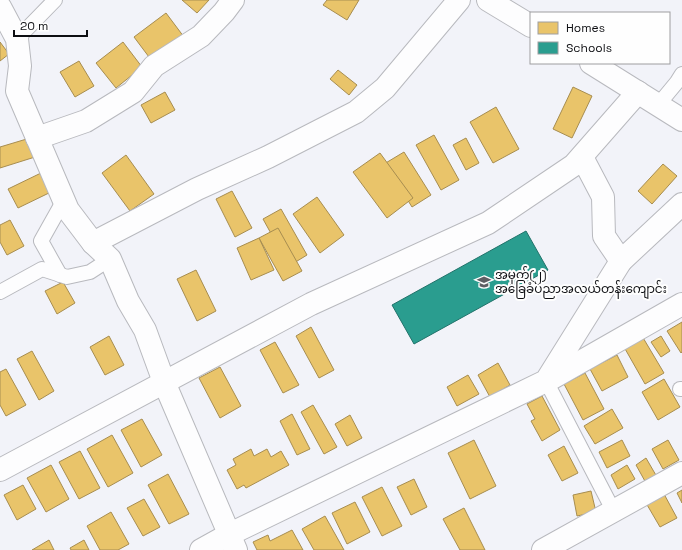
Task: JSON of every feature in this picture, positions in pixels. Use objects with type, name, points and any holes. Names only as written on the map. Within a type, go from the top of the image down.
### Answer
[{"type":"street","points":[[37,138],[86,121],[134,92],[154,66],[202,36],[233,0]]},
{"type":"street","points":[[93,243],[197,189],[268,157],[356,112],[385,88],[459,0]]},
{"type":"street","points":[[488,0],[530,25]]},
{"type":"street","points":[[0,7],[17,39],[20,66],[17,91],[68,210],[93,243],[110,259],[128,301],[145,330],[164,382],[232,542]]},
{"type":"street","points":[[593,64],[682,120]]},
{"type":"street","points":[[0,470],[311,304],[488,223],[574,165],[638,92]]},
{"type":"street","points":[[582,157],[603,197],[604,236],[621,261]]},
{"type":"street","points":[[546,381],[621,261],[682,204]]},
{"type":"street","points":[[201,550],[232,542],[546,381],[682,304]]},
{"type":"street","points":[[543,550],[682,472]]},
{"type":"lane","points":[[17,39],[55,0]]},
{"type":"lane","points":[[658,104],[682,74]]},
{"type":"lane","points":[[60,275],[41,241],[64,200]]},
{"type":"lane","points":[[0,292],[42,269],[67,277],[90,272],[110,259]]},
{"type":"lane","points":[[546,381],[613,510]]},
{"type":"building: Homes","points":[[182,0],[209,0],[197,13]]},
{"type":"building: Homes","points":[[327,0],[359,0],[347,20],[323,5]]},
{"type":"building: Homes","points":[[166,13],[190,45],[158,69],[134,37]]},
{"type":"building: Homes","points":[[0,42],[9,54],[0,61]]},
{"type":"building: Homes","points":[[123,42],[142,67],[116,88],[96,63]]},
{"type":"building: Homes","points":[[79,61],[94,86],[75,97],[60,72]]},
{"type":"building: Homes","points":[[338,70],[357,85],[349,95],[330,79]]},
{"type":"building: Homes","points":[[573,87],[592,96],[572,138],[553,129]]},
{"type":"building: Homes","points":[[165,92],[175,110],[151,123],[141,105]]},
{"type":"building: Homes","points":[[496,107],[519,149],[493,163],[470,122]]},
{"type":"building: Homes","points":[[434,135],[459,180],[441,190],[416,145]]},
{"type":"building: Homes","points":[[30,138],[35,157],[0,168],[0,147]]},
{"type":"building: Homes","points":[[466,138],[479,163],[466,170],[453,145]]},
{"type":"building: Homes","points":[[404,152],[431,195],[412,207],[397,183],[391,187],[379,167]]},
{"type":"building: Homes","points":[[380,153],[413,198],[387,218],[353,172]]},
{"type":"building: Homes","points":[[126,155],[154,194],[130,211],[102,173]]},
{"type":"building: Homes","points":[[663,164],[677,176],[652,204],[638,191]]},
{"type":"building: Homes","points":[[41,173],[51,192],[18,208],[8,189]]},
{"type":"building: Homes","points":[[232,191],[252,228],[235,237],[216,199]]},
{"type":"building: Homes","points":[[317,197],[344,235],[320,253],[293,214]]},
{"type":"building: Homes","points":[[281,209],[307,255],[289,266],[263,219]]},
{"type":"building: Homes","points":[[10,220],[24,246],[7,255],[0,242],[0,225]]},
{"type":"building: Homes","points":[[278,228],[302,271],[283,281],[259,238]]},
{"type":"building: Homes","points":[[259,238],[274,270],[251,280],[237,248]]},
{"type":"building: Homes","points":[[196,270],[216,311],[197,321],[177,279]]},
{"type":"building: Homes","points":[[63,282],[75,303],[57,314],[45,291]]},
{"type":"building: Homes","points":[[682,322],[682,352],[681,353],[667,331]]},
{"type":"building: Homes","points":[[311,327],[334,370],[319,378],[296,336]]},
{"type":"building: Homes","points":[[109,336],[124,365],[105,375],[90,347]]},
{"type":"building: Homes","points":[[642,336],[664,373],[645,384],[624,347]]},
{"type":"building: Homes","points":[[661,336],[670,351],[661,357],[651,342]]},
{"type":"building: Homes","points":[[275,342],[299,385],[283,393],[260,350]]},
{"type":"building: Homes","points":[[32,351],[54,391],[39,400],[17,359]]},
{"type":"building: Homes","points":[[617,355],[628,377],[602,391],[590,369]]},
{"type":"building: Homes","points":[[498,363],[510,385],[490,397],[478,375]]},
{"type":"building: Homes","points":[[220,367],[241,406],[220,418],[199,378]]},
{"type":"building: Homes","points":[[6,369],[26,405],[6,416],[0,405],[0,372]]},
{"type":"building: Homes","points":[[585,373],[604,409],[583,420],[564,384]]},
{"type":"building: Homes","points":[[468,375],[479,394],[457,406],[447,387]]},
{"type":"building: Homes","points":[[664,379],[680,407],[658,420],[642,392]]},
{"type":"building: Homes","points":[[542,396],[560,430],[542,441],[531,421],[535,419],[527,404]]},
{"type":"building: Homes","points":[[313,405],[337,447],[324,454],[301,412]]},
{"type":"building: Homes","points":[[612,409],[623,428],[595,444],[584,426]]},
{"type":"building: Homes","points":[[292,414],[310,449],[297,455],[280,421]]},
{"type":"building: Homes","points":[[350,415],[362,438],[347,446],[335,424]]},
{"type":"building: Homes","points":[[142,419],[162,455],[141,467],[121,430]]},
{"type":"building: Homes","points":[[112,435],[133,473],[108,487],[87,449]]},
{"type":"building: Homes","points":[[474,440],[496,486],[470,499],[448,453]]},
{"type":"building: Homes","points":[[622,440],[630,456],[607,468],[599,452]]},
{"type":"building: Homes","points":[[668,440],[679,460],[663,469],[652,449]]},
{"type":"building: Homes","points":[[564,446],[578,473],[562,481],[548,455]]},
{"type":"building: Homes","points":[[251,449],[254,456],[267,449],[271,457],[281,451],[289,465],[246,488],[244,485],[237,489],[227,470],[236,465],[233,459]]},
{"type":"building: Homes","points":[[80,451],[100,488],[79,499],[59,462]]},
{"type":"building: Homes","points":[[646,458],[657,477],[646,483],[636,465]]},
{"type":"building: Homes","points":[[51,465],[69,499],[46,512],[27,478]]},
{"type":"building: Homes","points":[[627,465],[635,479],[618,489],[611,475]]},
{"type":"building: Homes","points":[[168,474],[189,514],[169,524],[148,485]]},
{"type":"building: Homes","points":[[414,479],[427,507],[411,515],[397,487]]},
{"type":"building: Homes","points":[[23,485],[36,509],[17,520],[4,495]]},
{"type":"building: Homes","points":[[382,487],[402,526],[382,536],[362,497]]},
{"type":"building: Homes","points":[[682,490],[682,503],[677,493]]},
{"type":"building: Homes","points":[[591,491],[596,512],[577,516],[573,495]]},
{"type":"building: Homes","points":[[664,494],[677,518],[660,527],[646,503]]},
{"type":"building: Homes","points":[[144,499],[160,527],[143,536],[127,508]]},
{"type":"building: Homes","points":[[355,502],[370,532],[347,544],[332,513]]},
{"type":"building: Homes","points":[[464,508],[485,550],[460,550],[443,519]]},
{"type":"building: Homes","points":[[111,512],[129,544],[118,550],[100,550],[87,526]]},
{"type":"building: Homes","points":[[325,516],[344,550],[314,550],[302,529]]},
{"type":"building: Homes","points":[[292,530],[303,550],[257,550],[253,542],[268,535],[270,541]]},
{"type":"building: Homes","points":[[49,540],[54,550],[32,550]]},
{"type":"building: Homes","points":[[84,540],[89,550],[71,550],[70,548]]},
{"type":"building: Schools","points":[[526,231],[548,270],[414,344],[392,305]]},
{"type":"place","name":"အမှတ်(၂) အခြေခံပညာအလယ်တန်းကျောင်း","points":[[484,282]]}]
